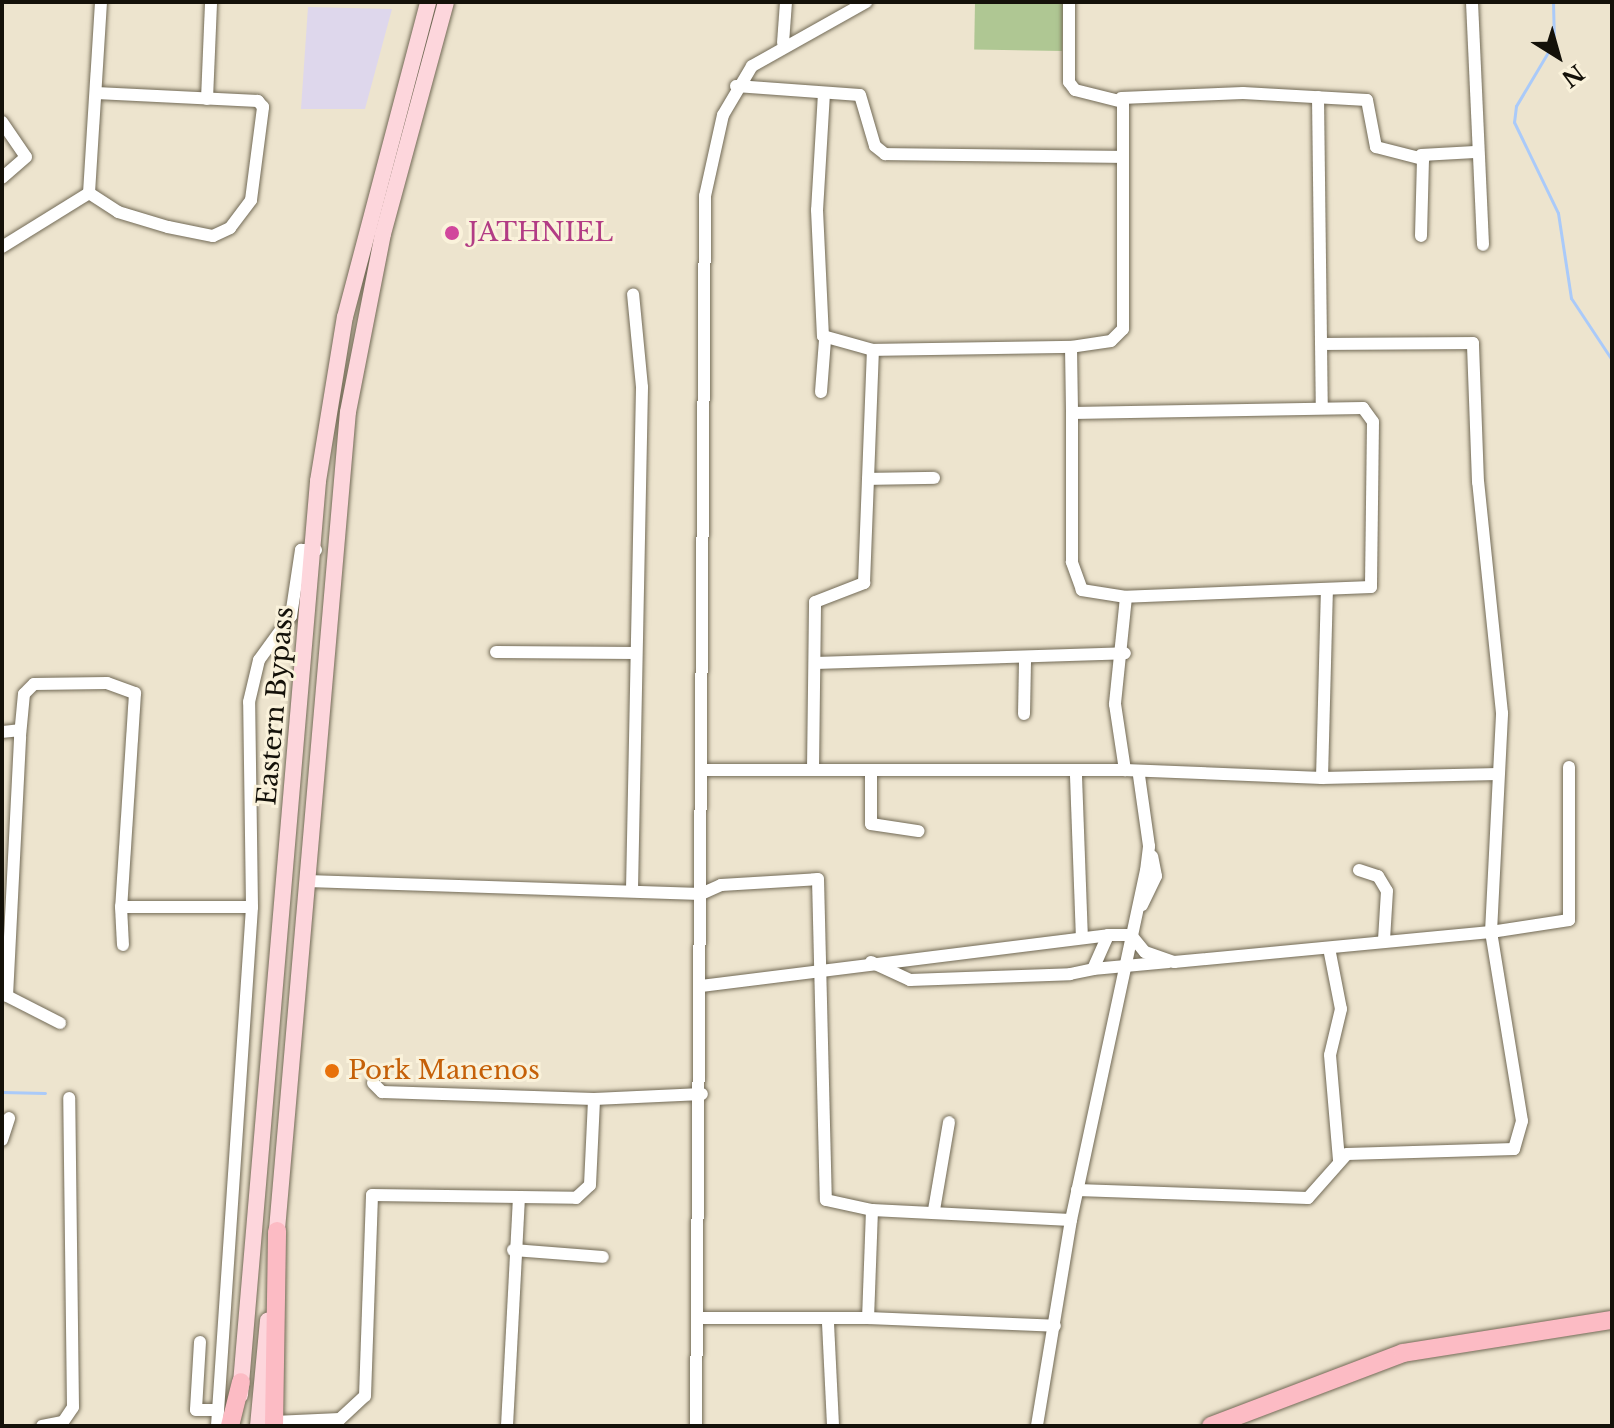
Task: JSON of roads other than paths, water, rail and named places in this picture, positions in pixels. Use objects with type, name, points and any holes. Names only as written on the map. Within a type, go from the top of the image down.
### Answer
[{"type":"highway","points":[[269,1425],[277,1231]]},
{"type":"highway","points":[[1211,1426],[1403,1353],[1612,1320]]},
{"type":"highway","points":[[230,1426],[241,1382]]},
{"type":"main road","name":"Eastern Bypass","points":[[239,1426],[287,847],[316,550],[318,481],[345,317],[428,2]]},
{"type":"main road","name":"Eastern Bypass","points":[[277,1231],[348,412],[383,234],[446,2]]},
{"type":"main road","points":[[287,847],[308,848]]},
{"type":"street","points":[[89,193],[101,2]]},
{"type":"street","points":[[207,99],[211,2]]},
{"type":"street","points":[[783,43],[786,2]]},
{"type":"street","points":[[696,1426],[702,1094],[705,196],[712,150],[736,86],[783,43],[866,2]]},
{"type":"street","points":[[1069,2],[1069,82],[1082,93],[1121,98],[1318,97],[1367,100],[1376,147],[1421,155],[1475,152]]},
{"type":"street","points":[[1472,2],[1475,152],[1483,245]]},
{"type":"street","points":[[736,86],[824,93],[865,100],[875,146],[885,154],[1122,157]]},
{"type":"street","points":[[89,193],[118,212],[168,227],[213,236],[230,228],[251,200],[263,107],[207,99],[96,93]]},
{"type":"street","points":[[821,392],[825,340],[817,210],[824,93]]},
{"type":"street","points":[[1318,97],[1324,344],[1322,406]]},
{"type":"street","points":[[825,340],[873,350],[1071,347],[1111,341],[1123,329],[1121,98]]},
{"type":"street","points":[[2,122],[26,157],[2,178]]},
{"type":"street","points":[[1421,155],[1421,236]]},
{"type":"street","points":[[2,247],[89,193]]},
{"type":"street","points":[[632,890],[642,387],[633,294]]},
{"type":"street","points":[[1077,1190],[1308,1198],[1326,1186],[1339,1161],[1347,1154],[1514,1149],[1522,1121],[1491,932],[1502,713],[1478,482],[1473,343],[1324,344]]},
{"type":"street","points":[[1071,347],[1074,576],[1093,595],[1126,597],[1366,591],[1374,580],[1373,422],[1363,408],[1322,406],[1072,413]]},
{"type":"street","points":[[813,770],[817,597],[857,591],[864,583],[873,350]]},
{"type":"street","points":[[868,479],[934,478]]},
{"type":"street","points":[[217,1426],[252,907],[252,677],[291,616],[301,550],[316,550]]},
{"type":"street","points":[[1322,778],[1327,593]]},
{"type":"street","points":[[1125,770],[1115,704],[1125,653],[1126,597]]},
{"type":"street","points":[[496,652],[636,653]]},
{"type":"street","points":[[815,663],[1025,662],[1125,653]]},
{"type":"street","points":[[1024,714],[1025,662]]},
{"type":"street","points":[[60,1023],[7,996],[20,730],[24,694],[34,684],[132,688],[121,907],[123,945]]},
{"type":"street","points":[[2,732],[20,730]]},
{"type":"street","points":[[871,962],[910,980],[1093,969],[1491,932],[1569,920],[1569,767]]},
{"type":"street","points":[[701,770],[871,770],[1076,776],[1125,770],[1139,776],[1322,778],[1498,774]]},
{"type":"street","points":[[871,770],[871,824],[918,831]]},
{"type":"street","points":[[1076,776],[1082,937]]},
{"type":"street","points":[[1037,1426],[1077,1190],[1131,966],[1131,935],[1149,846],[1139,776]]},
{"type":"street","points":[[1359,870],[1378,876],[1387,891],[1384,940]]},
{"type":"street","points":[[307,881],[701,894],[721,885],[818,879],[824,1191],[833,1206],[1071,1220]]},
{"type":"street","points":[[121,907],[252,907]]},
{"type":"street","points":[[1093,969],[1108,935]]},
{"type":"street","points":[[701,986],[871,962],[1082,937],[1131,935]]},
{"type":"street","points":[[1131,935],[1145,952],[1174,962]]},
{"type":"street","points":[[1329,948],[1341,1009],[1330,1055],[1339,1161]]},
{"type":"street","points":[[243,1037],[270,1041]]},
{"type":"street","points":[[373,1083],[382,1092],[594,1099],[702,1094]]},
{"type":"street","points":[[42,1426],[63,1422],[73,1407],[69,1098]]},
{"type":"street","points":[[269,1425],[340,1419],[365,1396],[372,1195],[519,1197],[585,1193],[594,1099]]},
{"type":"street","points":[[2,1140],[9,1118]]},
{"type":"street","points":[[934,1210],[949,1122]]},
{"type":"street","points":[[507,1426],[513,1250],[519,1197]]},
{"type":"street","points":[[868,1318],[872,1210]]},
{"type":"street","points":[[513,1250],[603,1257]]},
{"type":"street","points":[[698,1318],[828,1323],[868,1318],[1055,1326]]},
{"type":"street","points":[[828,1323],[833,1426]]},
{"type":"street","points":[[200,1342],[196,1410],[216,1410]]},
{"type":"waterway","points":[[1553,2],[1554,42],[1516,106],[1514,122],[1558,213],[1571,298],[1612,360]]},
{"type":"waterway","points":[[2,1092],[45,1093]]},
{"type":"place","name":"JATHNIEL","points":[[452,233]]},
{"type":"place","name":"Pork Manenos","points":[[332,1071]]}]
